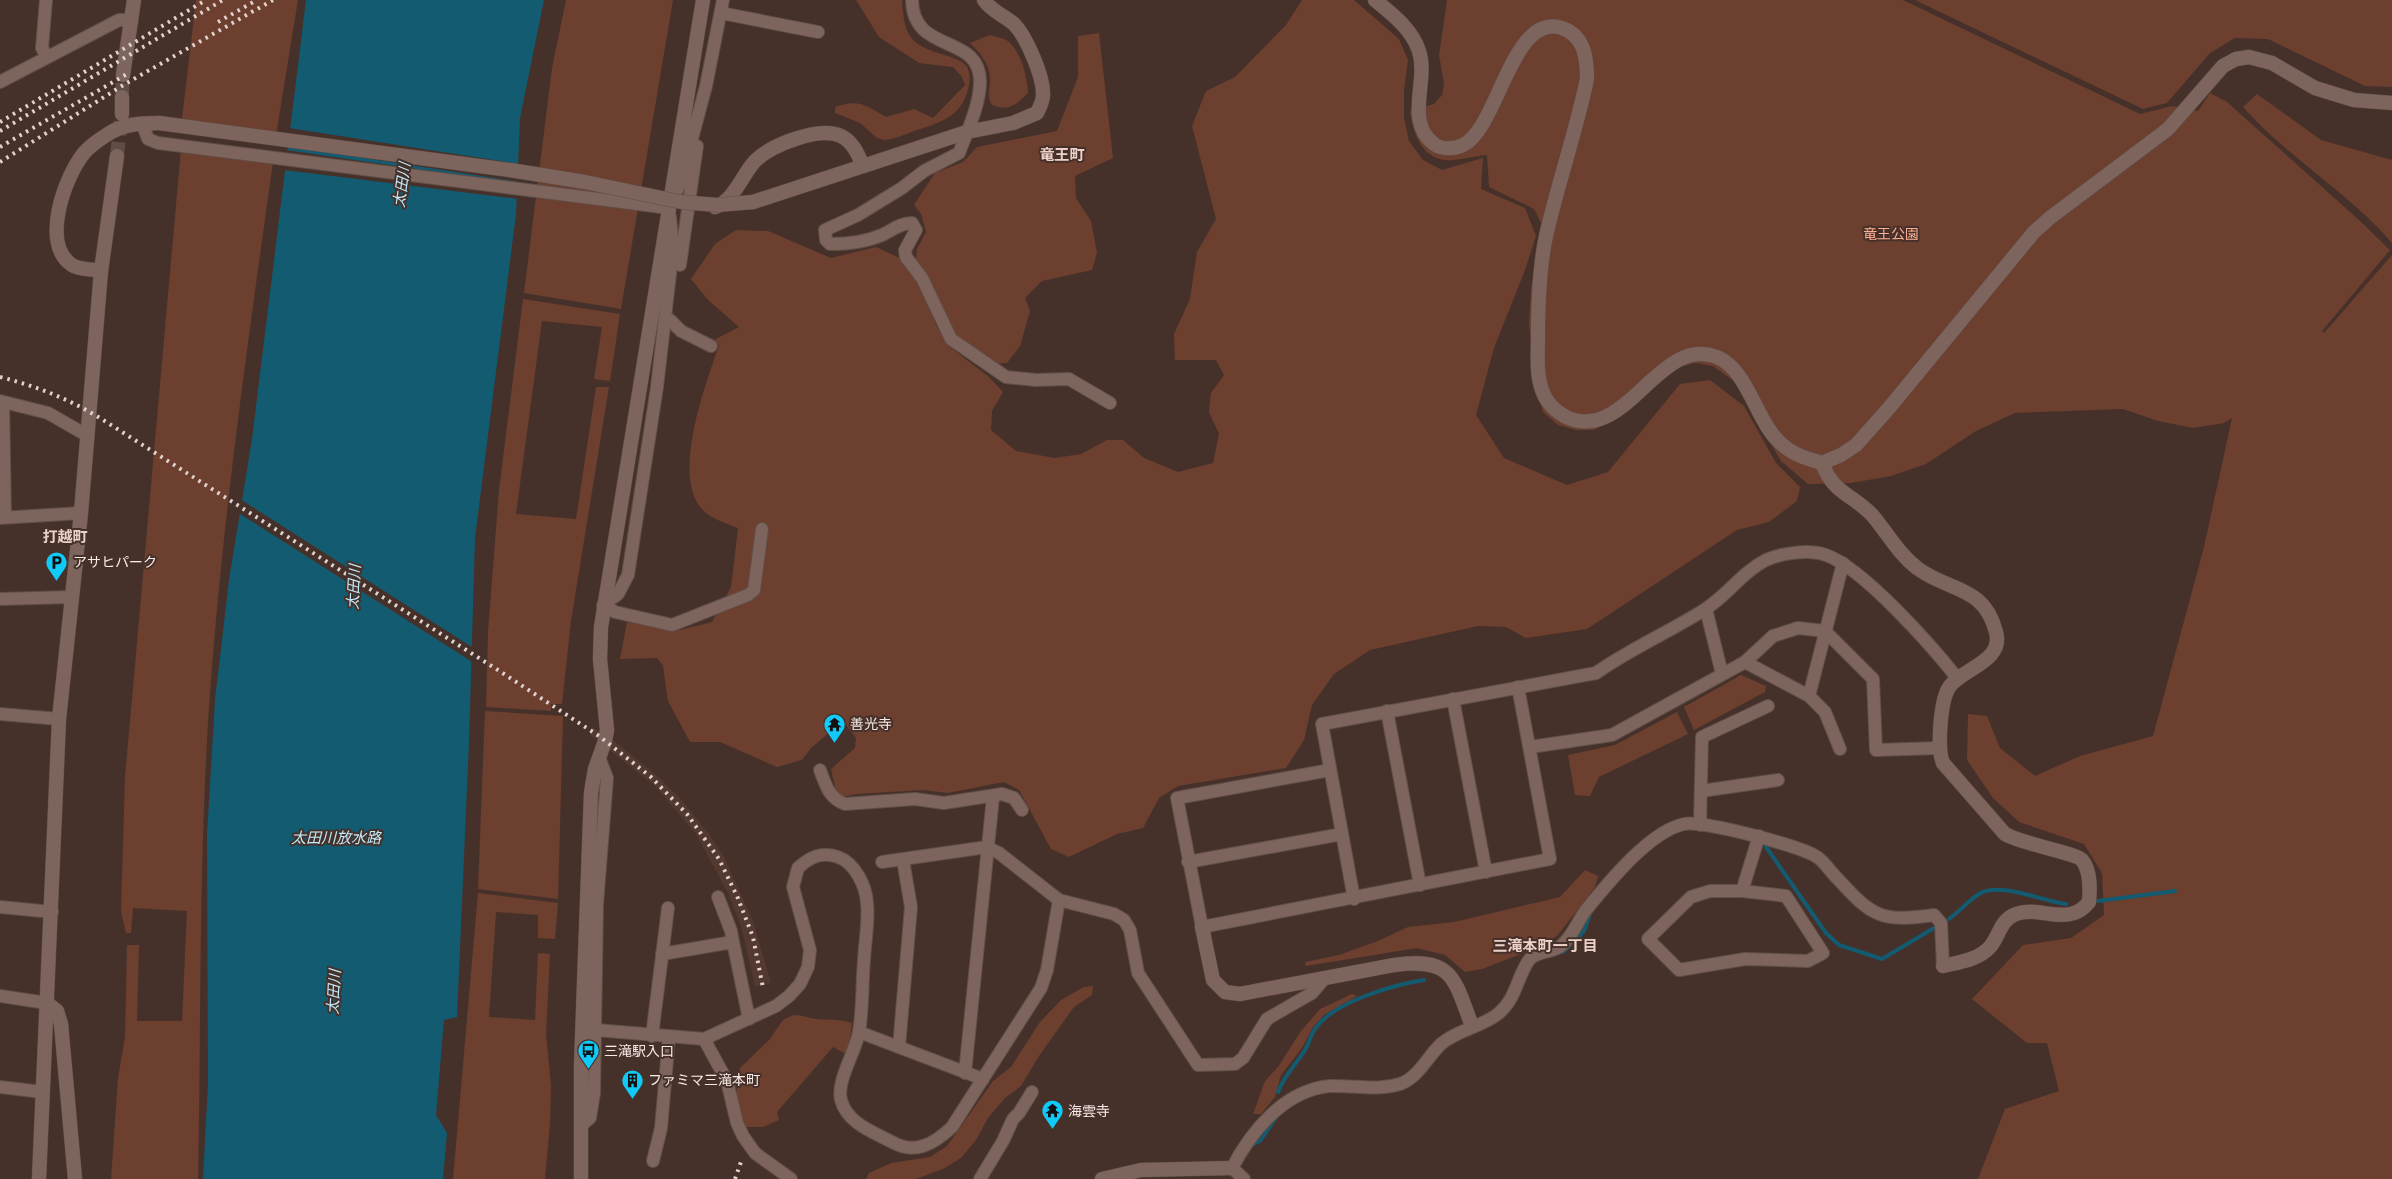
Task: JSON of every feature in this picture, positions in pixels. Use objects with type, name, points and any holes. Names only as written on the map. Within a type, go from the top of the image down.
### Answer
[{"type":"street","points":[[46,0],[42,48],[47,57]]},
{"type":"street","points":[[123,75],[134,0]]},
{"type":"street","points":[[604,604],[618,594],[628,575],[657,387],[673,248],[675,208],[703,0]]},
{"type":"street","points":[[912,0],[913,16],[922,29],[934,39],[964,51],[976,62],[980,83],[977,103],[967,132],[959,154],[924,170],[902,188],[858,215],[825,230],[826,240],[830,244],[850,244],[882,235],[903,223],[912,223],[916,230],[905,250],[906,257],[922,278],[951,339],[1006,377],[1036,380],[1069,379],[1110,404]]},
{"type":"street","points":[[101,271],[73,266],[63,257],[55,226],[66,185],[84,153],[109,133],[130,124],[159,123],[510,170],[585,182],[681,202],[717,205],[753,202],[967,132],[1029,118],[1037,113],[1044,96],[1040,74],[1020,32],[987,5],[984,0]]},
{"type":"street","points":[[1374,0],[1408,30],[1419,51],[1422,66],[1418,101],[1420,126],[1427,138],[1437,146],[1448,148],[1462,146],[1472,140],[1484,124],[1520,48],[1532,35],[1548,28],[1562,28],[1574,35],[1582,45],[1587,62],[1587,79],[1546,236],[1540,275],[1538,369],[1542,390],[1548,402],[1557,412],[1570,419],[1585,422],[1596,421],[1615,411],[1668,367],[1684,357],[1701,354],[1718,357],[1732,368],[1744,384],[1761,416],[1784,447],[1805,458],[1822,463],[1841,455],[1856,445],[1889,408],[2034,232],[2168,129],[2222,66],[2236,59],[2249,57],[2272,63],[2315,88],[2346,98],[2392,103]]},
{"type":"street","points":[[657,387],[670,320],[706,86],[722,6],[818,32]]},
{"type":"street","points":[[0,82],[119,20],[132,20]]},
{"type":"street","points":[[583,1124],[590,1118],[594,1093],[596,1030],[591,957],[591,793],[606,730],[600,659],[604,604],[675,208],[706,86]]},
{"type":"street","points":[[122,97],[122,114]]},
{"type":"street","points":[[142,124],[148,139],[158,142],[675,208],[711,208],[722,205],[756,160],[772,148],[787,141],[825,133],[840,136],[850,142],[863,166]]},
{"type":"street","points":[[39,1179],[59,719],[81,513],[101,271],[117,156]]},
{"type":"street","points":[[670,320],[681,331],[711,346]]},
{"type":"street","points":[[81,513],[2,518],[2,401],[48,413],[88,436]]},
{"type":"street","points":[[1232,1168],[1240,1154],[1276,1108],[1308,1091],[1330,1086],[1368,1088],[1399,1084],[1409,1080],[1442,1043],[1472,1026],[1487,1022],[1501,1012],[1513,996],[1520,974],[1531,957],[1560,947],[1574,932],[1585,911],[1647,843],[1685,823],[1759,836],[1817,857],[1870,912],[1886,917],[1934,915],[1941,923],[1943,966],[1964,961],[1983,952],[1990,946],[2008,917],[2025,911],[2060,915],[2078,912],[2089,902],[2088,874],[2082,859],[2015,840],[2005,834],[1947,770],[1940,755],[1939,748],[1944,700],[1950,686],[1988,657],[1997,646],[1996,632],[1985,608],[1972,595],[1919,569],[1904,557],[1872,515],[1832,484],[1822,463]]},
{"type":"street","points":[[604,604],[615,612],[672,625],[748,596],[754,590],[762,529]]},
{"type":"street","points":[[1354,899],[1322,724],[1596,673],[1619,657],[1706,609],[1756,566],[1781,555],[1801,553],[1824,554],[1843,563],[1862,577],[1939,656],[1958,679]]},
{"type":"street","points":[[1809,696],[1843,563]]},
{"type":"street","points":[[0,598],[72,597]]},
{"type":"street","points":[[1706,609],[1722,674]]},
{"type":"street","points":[[1530,747],[1612,735],[1745,662],[1773,636],[1798,628],[1825,631],[1873,679],[1876,750],[1939,748]]},
{"type":"street","points":[[1745,662],[1809,696],[1825,712],[1840,749]]},
{"type":"street","points":[[1202,927],[1354,899],[1550,859],[1518,687]]},
{"type":"street","points":[[1453,699],[1486,872]]},
{"type":"street","points":[[1700,825],[1702,737],[1768,706]]},
{"type":"street","points":[[1387,711],[1420,885]]},
{"type":"street","points":[[0,714],[59,719]]},
{"type":"street","points":[[820,770],[829,794],[835,800],[845,804],[915,798],[944,803],[993,797],[1002,794],[1014,798],[1022,810]]},
{"type":"street","points":[[1330,770],[1177,798],[1188,862],[1213,980],[1225,992],[1240,994],[1406,963],[1419,963],[1442,968],[1451,975],[1472,1026]]},
{"type":"street","points":[[1701,790],[1778,780]]},
{"type":"street","points":[[965,1072],[993,797]]},
{"type":"street","points":[[1188,862],[1342,834]]},
{"type":"street","points":[[1742,891],[1759,836]]},
{"type":"street","points":[[882,862],[987,847],[999,853],[1059,900],[1114,914],[1124,920],[1130,930],[1138,973],[1198,1065],[1234,1064],[1243,1058],[1268,1019],[1312,993],[1326,978]]},
{"type":"street","points":[[596,1030],[704,1039],[776,1006],[800,984],[808,966],[810,950],[794,887],[795,874],[804,863],[816,856],[829,853],[843,858],[855,870],[867,902],[859,1032],[841,1087],[840,1098],[843,1107],[852,1119],[899,1146],[912,1149],[938,1140],[952,1127],[1041,988],[1047,970],[1059,900]]},
{"type":"street","points":[[899,1047],[912,907],[903,860]]},
{"type":"street","points":[[1710,891],[1742,891],[1786,896],[1823,953],[1808,961],[1745,959],[1679,970],[1648,939],[1691,897],[1710,891]]},
{"type":"street","points":[[718,897],[731,931],[750,1019]]},
{"type":"street","points":[[0,907],[52,912]]},
{"type":"street","points":[[652,1036],[668,908]]},
{"type":"street","points":[[662,954],[733,942]]},
{"type":"street","points":[[581,1179],[583,1124],[582,1066],[591,957]]},
{"type":"street","points":[[0,996],[47,1003],[57,1011],[61,1024],[75,1179]]},
{"type":"street","points":[[859,1032],[983,1079]]},
{"type":"street","points":[[653,1160],[661,1128],[669,1037]]},
{"type":"street","points":[[704,1039],[727,1081],[737,1123],[744,1136],[755,1153],[791,1179]]},
{"type":"street","points":[[0,1087],[42,1092]]},
{"type":"street","points":[[980,1179],[1003,1141],[1013,1119],[1032,1092]]},
{"type":"street","points":[[1102,1179],[1141,1170],[1232,1168],[1244,1179]]},
{"type":"shaded area","points":[[592,727],[612,739],[657,776],[682,800],[709,834],[724,857],[753,921],[771,983],[755,986],[741,926],[728,893],[696,834],[655,786],[589,734]]},
{"type":"green space","points":[[196,0],[298,0],[276,135],[181,127]]},
{"type":"green space","points":[[566,0],[673,0],[621,309],[524,293],[552,68]]},
{"type":"green space","points":[[856,0],[902,0],[905,25],[913,40],[928,49],[956,59],[965,65],[970,75],[969,86],[961,106],[955,112],[942,121],[884,140],[877,138],[860,123],[835,113],[835,107],[856,103],[867,106],[886,117],[914,109],[933,118],[965,85],[962,77],[953,67],[919,63],[879,37]]},
{"type":"green space","points":[[1302,0],[1354,0],[1399,39],[1408,60],[1404,90],[1404,117],[1409,141],[1423,160],[1442,170],[1483,158],[1481,189],[1525,208],[1536,236],[1525,270],[1494,348],[1476,415],[1504,458],[1567,485],[1608,472],[1680,384],[1710,380],[1744,406],[1776,463],[1800,487],[1797,501],[1769,522],[1737,530],[1587,629],[1526,638],[1506,627],[1478,626],[1370,650],[1334,674],[1312,705],[1304,740],[1286,768],[1178,786],[1159,798],[1143,828],[1117,834],[1069,857],[1051,849],[1019,790],[1004,782],[948,793],[923,790],[856,794],[843,797],[836,791],[831,769],[855,748],[856,738],[843,721],[811,748],[802,760],[777,767],[720,742],[690,742],[668,701],[663,666],[657,658],[620,659],[627,622],[680,630],[712,622],[731,587],[738,528],[717,520],[706,513],[695,499],[690,479],[693,432],[706,383],[719,345],[714,340],[739,327],[708,300],[691,279],[715,244],[736,230],[768,231],[831,258],[876,247],[902,259],[918,282],[937,327],[950,347],[989,377],[1003,392],[992,411],[991,430],[1016,451],[1055,458],[1081,454],[1107,440],[1123,440],[1144,458],[1178,472],[1213,463],[1219,434],[1209,412],[1211,393],[1224,375],[1216,360],[1175,360],[1174,334],[1190,299],[1197,252],[1216,219],[1192,126],[1206,91],[1235,77],[1286,25]]},
{"type":"green space","name":"竜王公園","points":[[1447,0],[1903,0],[2140,114],[2172,106],[2198,111],[2210,93],[2227,102],[2390,250],[2322,331],[2324,333],[2392,255],[2392,1179],[1978,1179],[2005,1109],[2059,1091],[2047,1043],[2027,1043],[1972,999],[2023,945],[2071,938],[2104,915],[2102,873],[2084,844],[2019,822],[1993,798],[1967,760],[1968,714],[1987,716],[2000,748],[2035,776],[2080,756],[2153,736],[2204,547],[2232,418],[2224,423],[2193,428],[2158,421],[2123,409],[2015,413],[1976,431],[1926,464],[1891,476],[1851,483],[1808,484],[1781,461],[1735,382],[1713,366],[1696,363],[1678,367],[1610,422],[1594,430],[1576,430],[1558,425],[1543,412],[1535,385],[1529,324],[1531,289],[1541,223],[1534,209],[1489,187],[1487,155],[1453,160],[1443,160],[1434,157],[1421,145],[1411,120],[1410,111],[1434,104],[1442,95],[1444,83],[1439,55]]},
{"type":"green space","points":[[1915,0],[2392,0],[2392,87],[2365,86],[2268,39],[2235,38],[2210,53],[2167,103],[2143,109]]},
{"type":"green space","points":[[1099,33],[1113,158],[1075,176],[1076,198],[1091,221],[1097,253],[1092,270],[1042,281],[1025,298],[1030,311],[1020,346],[1007,363],[990,364],[959,338],[950,325],[934,289],[916,260],[917,249],[926,232],[921,214],[914,205],[935,173],[963,162],[977,147],[1057,131],[1078,77],[1078,36]]},
{"type":"green space","points":[[990,35],[1009,42],[1014,47],[1025,73],[1028,93],[1012,106],[1003,108],[992,105],[990,102],[989,70],[981,56],[970,43]]},
{"type":"green space","points":[[2257,94],[2321,140],[2392,160],[2392,243],[2356,207],[2279,143],[2243,107]]},
{"type":"green space","points":[[181,149],[273,162],[244,372],[213,652],[205,779],[198,1179],[111,1179],[118,1078],[125,1037],[127,945],[139,945],[137,1021],[182,1021],[187,911],[133,908],[131,933],[126,933],[121,912],[125,777]]},
{"type":"green space","points":[[523,299],[620,314],[610,381],[594,379],[602,327],[542,321],[516,514],[576,519],[596,387],[609,387],[571,621],[562,704],[551,704],[551,711],[486,707],[488,632],[499,490]]},
{"type":"green space","points":[[1741,675],[1766,686],[1765,692],[1694,730],[1684,707]]},
{"type":"green space","points":[[485,711],[563,716],[558,899],[478,889]]},
{"type":"green space","points":[[1677,712],[1688,734],[1599,777],[1590,796],[1575,795],[1568,755],[1615,745]]},
{"type":"green space","points":[[1585,870],[1598,876],[1595,887],[1558,935],[1544,945],[1482,969],[1465,972],[1445,955],[1417,948],[1306,966],[1305,962],[1339,955],[1378,941],[1408,927],[1454,922],[1560,897]]},
{"type":"green space","points":[[478,893],[558,903],[555,939],[538,938],[538,915],[496,912],[489,1017],[535,1020],[538,953],[550,954],[546,1034],[551,1086],[545,1179],[453,1179]]},
{"type":"green space","points":[[1093,986],[1092,995],[1074,1007],[1039,1056],[1021,1086],[1005,1098],[988,1118],[976,1140],[961,1158],[943,1169],[916,1179],[866,1179],[869,1173],[891,1163],[930,1157],[947,1146],[993,1081],[1011,1067],[1040,1022],[1061,1000],[1084,987]]},
{"type":"green space","points":[[1352,994],[1357,996],[1324,1015],[1313,1027],[1302,1048],[1281,1075],[1275,1097],[1261,1114],[1253,1114],[1265,1081],[1278,1067],[1301,1031],[1320,1009]]},
{"type":"green space","points":[[793,1015],[852,1023],[848,1055],[833,1047],[777,1112],[779,1120],[763,1127],[744,1127],[736,1094],[740,1068],[769,1040],[783,1020]]},
{"type":"water","name":"太田川放水路","points":[[306,0],[544,0],[520,118],[516,214],[475,538],[469,742],[457,1017],[444,1020],[436,1115],[447,1133],[443,1179],[203,1179],[208,1084],[207,835],[215,700],[229,580],[252,439]]},
{"type":"pier","points":[[289,128],[520,164],[520,182],[287,146]]},
{"type":"pier","points":[[286,150],[520,184],[519,199],[284,170]]},
{"type":"pier","points":[[240,499],[475,649],[474,663],[237,512]]},
{"type":"waterway","points":[[1766,847],[1826,933],[1839,945],[1882,959],[1934,928]]},
{"type":"waterway","points":[[1949,919],[1979,894],[1987,891],[2009,891],[2066,904]]},
{"type":"waterway","points":[[2098,901],[2175,891]]},
{"type":"waterway","points":[[1563,952],[1584,931],[1590,914]]},
{"type":"waterway","points":[[1278,1092],[1287,1075],[1306,1048],[1313,1032],[1324,1019],[1349,1003],[1365,996],[1396,986],[1424,980]]},
{"type":"waterway","points":[[1251,1145],[1260,1141],[1279,1113]]},
{"type":"tunnel","points":[[122,97],[123,75]]},
{"type":"tunnel","points":[[117,156],[121,118]]},
{"type":"railway","points":[[0,122],[206,0]]},
{"type":"railway","points":[[0,131],[223,0]]},
{"type":"railway","points":[[218,22],[257,0]]},
{"type":"railway","points":[[0,162],[125,84],[273,0]]},
{"type":"railway","points":[[0,147],[127,74]]},
{"type":"railway","points":[[0,377],[52,394],[100,418],[501,672],[599,736],[651,777],[687,814],[719,859],[737,896],[753,937],[763,988]]},
{"type":"railway","points":[[735,1179],[742,1159]]},
{"type":"place","name":"アサヒパーク","points":[[57,581]]},
{"type":"place","name":"善光寺","points":[[834,743]]},
{"type":"place","name":"三滝駅入口","points":[[588,1070]]},
{"type":"place","name":"ファミマ三滝本町","points":[[632,1099]]},
{"type":"place","name":"海雲寺","points":[[1052,1130]]},
{"type":"district","name":"竜王町","points":[[1062,155]]},
{"type":"district","name":"打越町","points":[[65,537]]},
{"type":"district","name":"三滝本町一丁目","points":[[1545,946]]},
{"type":"water label","name":"太田川","points":[[402,185]]},
{"type":"water label","name":"太田川","points":[[354,587]]},
{"type":"water label","name":"太田川","points":[[334,992]]}]
